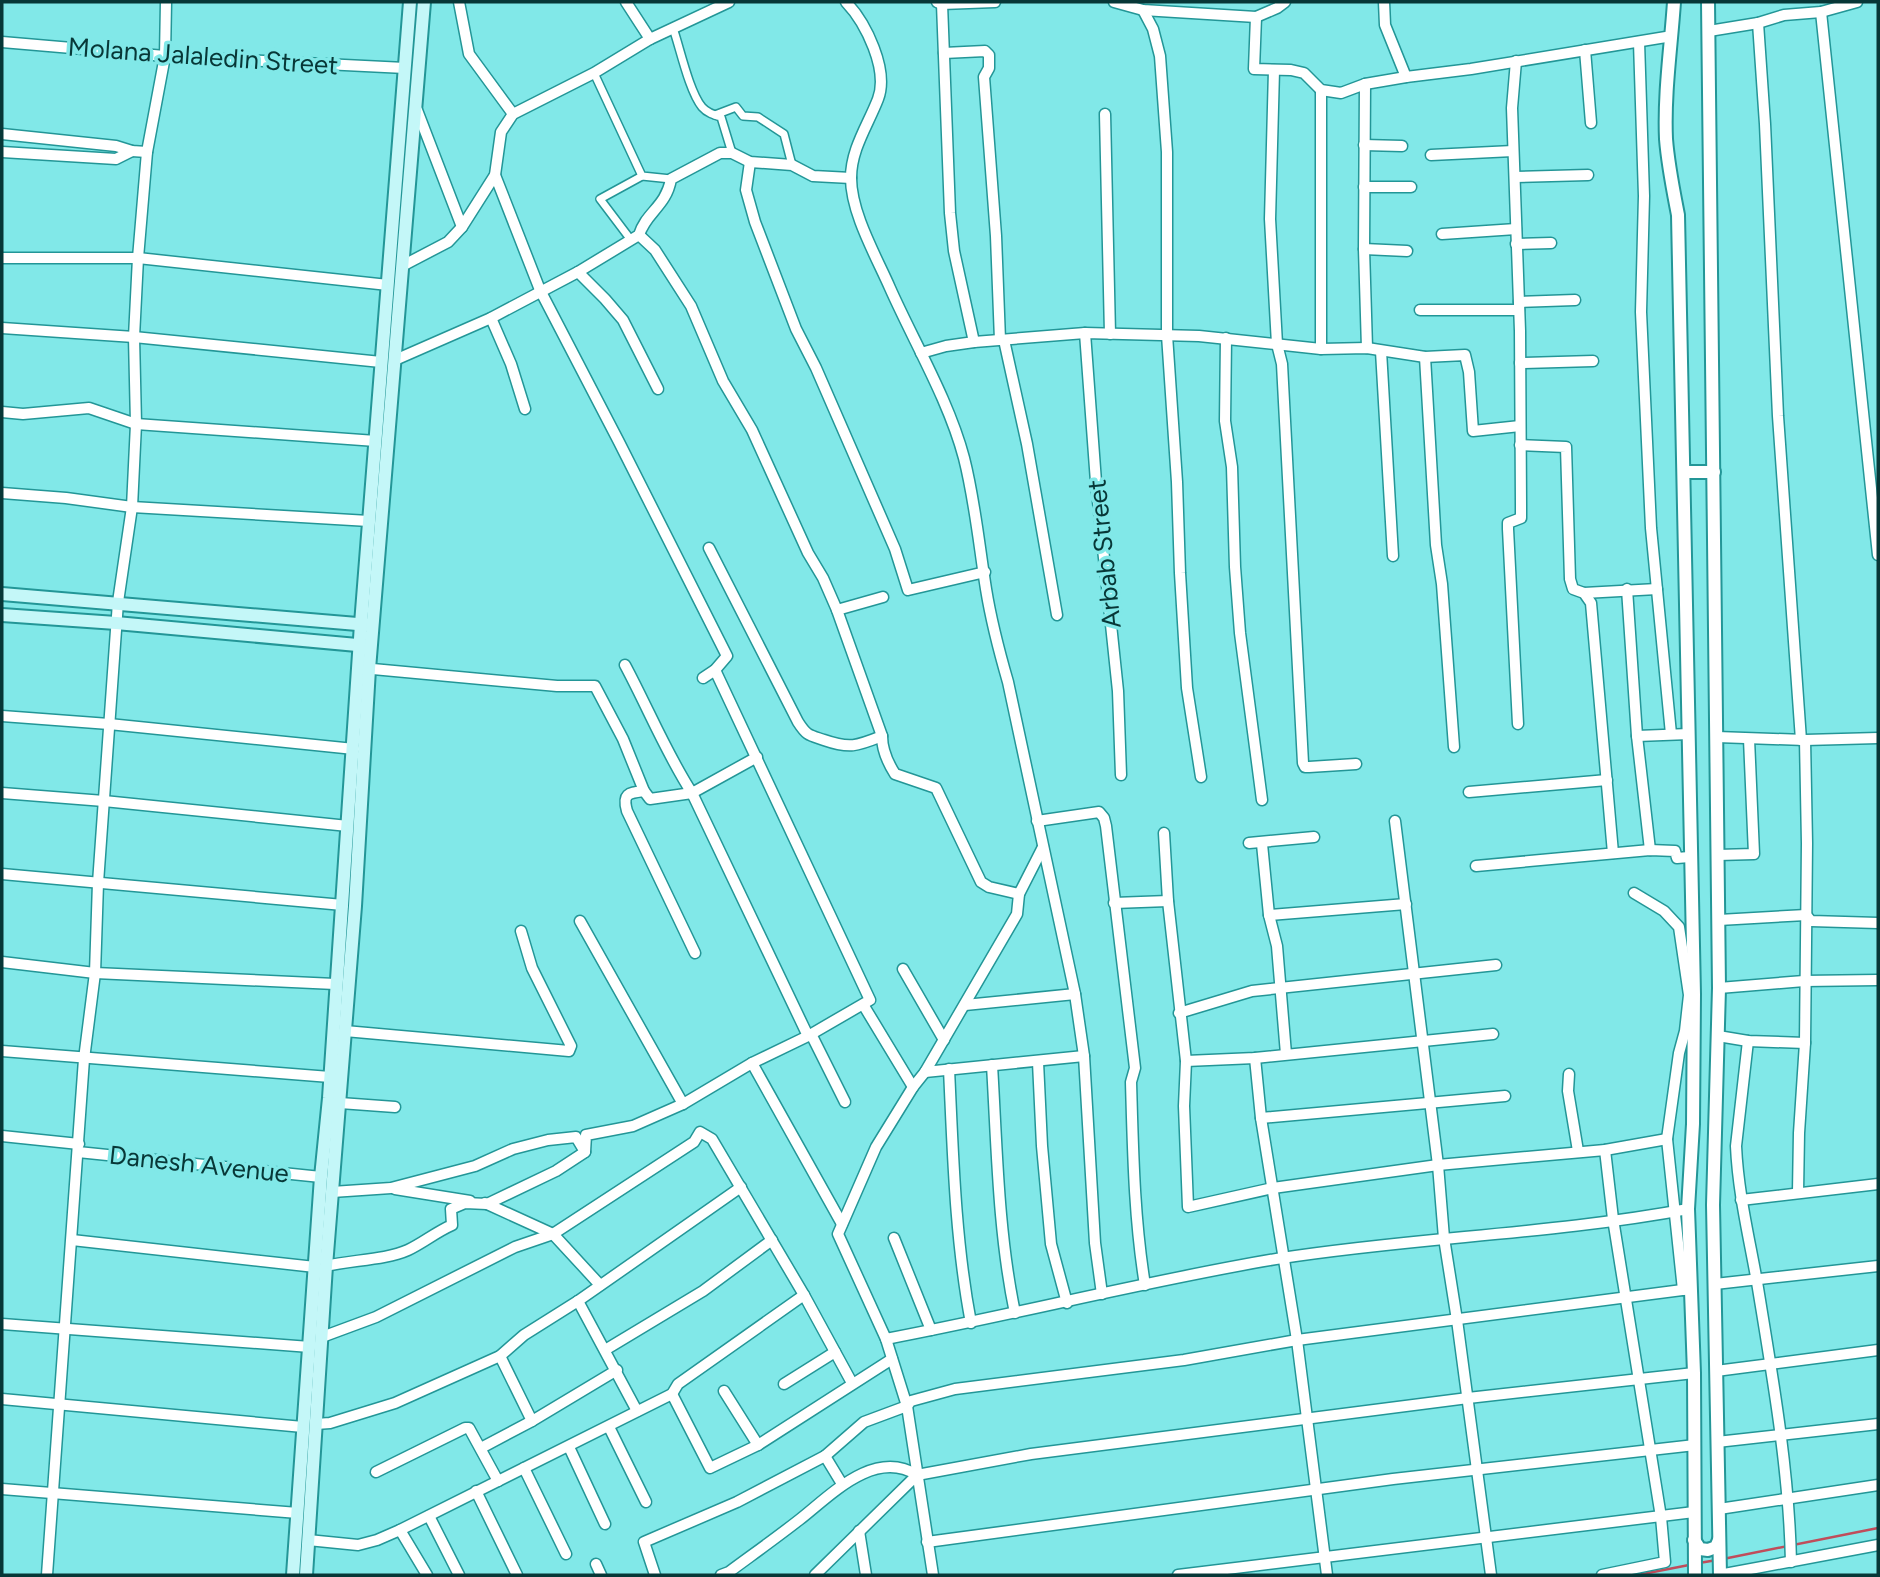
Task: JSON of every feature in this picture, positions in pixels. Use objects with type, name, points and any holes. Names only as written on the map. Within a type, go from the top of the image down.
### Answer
[{"type":"main road","points":[[367,624],[395,360],[402,266],[410,105],[405,68],[410,2]]},
{"type":"main road","points":[[306,1575],[322,1337],[321,1177],[354,749],[366,646],[369,521],[388,285],[424,2]]},
{"type":"main road","points":[[2,594],[367,624]]},
{"type":"main road","points":[[2,615],[366,646]]},
{"type":"main road","points":[[293,1575],[310,1347],[332,1192],[341,1103],[364,668]]},
{"type":"street","points":[[47,1575],[84,1059],[95,973],[98,883],[116,623],[132,507],[138,258],[147,152],[164,56],[166,2]]},
{"type":"street","points":[[459,2],[469,54],[513,114]]},
{"type":"street","points":[[626,2],[650,39]]},
{"type":"street","points":[[402,266],[447,242],[461,227],[495,174],[501,132],[513,114],[650,39],[729,2]]},
{"type":"street","points":[[846,2],[869,37],[880,65],[879,96],[856,148],[851,178],[856,206],[869,242],[941,396],[963,456],[980,538],[995,638],[1008,681],[1075,995],[1084,1056],[1096,1243],[1102,1294]]},
{"type":"street","points":[[974,342],[954,251],[950,213],[944,53],[939,3],[995,2]]},
{"type":"street","points":[[1116,2],[1143,10],[1256,17],[1285,2]]},
{"type":"street","points":[[1384,2],[1385,25],[1406,77]]},
{"type":"street","points":[[1674,2],[1666,94],[1666,138],[1678,215],[1689,734],[1689,857],[1694,994],[1687,1290]]},
{"type":"street","points":[[1708,2],[1719,920],[1713,1205],[1719,1575],[1878,1545]]},
{"type":"street","points":[[1709,31],[1758,23],[1784,15],[1821,12],[1857,2]]},
{"type":"street","points":[[1143,10],[1153,29],[1160,56],[1167,152],[1167,335],[1187,688],[1201,777]]},
{"type":"street","points":[[1821,12],[1874,467],[1878,555]]},
{"type":"street","points":[[1256,17],[1253,68],[1304,73],[1321,90],[1341,93],[1406,77],[1672,36]]},
{"type":"street","points":[[1758,23],[1778,416],[1803,740],[1805,1044],[1798,1192]]},
{"type":"street","points":[[673,28],[695,95],[702,107],[721,117],[732,153]]},
{"type":"street","name":"Molana Jalaledin Street","points":[[2,42],[164,56],[405,68]]},
{"type":"street","points":[[1639,42],[1644,196],[1641,312],[1651,528],[1671,734]]},
{"type":"street","points":[[1586,50],[1591,123]]},
{"type":"street","points":[[944,53],[985,51],[989,55],[989,68],[984,76],[1002,340],[1027,444],[1057,615]]},
{"type":"street","points":[[1516,61],[1512,108],[1519,306],[1521,518],[1508,523],[1508,529],[1518,724]]},
{"type":"street","points":[[1274,70],[1270,219],[1277,344],[1282,364],[1303,763],[1305,767],[1356,764]]},
{"type":"street","points":[[594,72],[642,176]]},
{"type":"street","points":[[1365,85],[1364,249],[1367,348]]},
{"type":"street","points":[[1321,90],[1321,349]]},
{"type":"street","points":[[410,105],[461,227]]},
{"type":"street","points":[[714,115],[736,107],[743,116],[758,117],[784,134],[792,164]]},
{"type":"street","points":[[1105,114],[1110,334]]},
{"type":"street","points":[[2,134],[116,146],[132,152],[147,152]]},
{"type":"street","points":[[1364,145],[1402,146]]},
{"type":"street","points":[[2,152],[116,159],[132,152]]},
{"type":"street","points":[[1431,155],[1513,152]]},
{"type":"street","points":[[851,178],[813,176],[792,164],[750,162],[732,153],[720,153],[671,179],[642,176],[600,199],[635,238],[655,250],[691,306],[723,381],[752,430],[837,610],[895,775],[936,788],[981,882],[989,887],[1020,894]]},
{"type":"street","points":[[750,162],[746,190],[755,222],[796,329],[817,368],[895,549],[908,590],[985,572]]},
{"type":"street","points":[[495,174],[540,290],[727,656],[715,670],[703,678]]},
{"type":"street","points":[[1515,177],[1588,175]]},
{"type":"street","points":[[395,360],[491,318],[635,238],[642,225],[665,200],[671,179]]},
{"type":"street","points":[[1364,187],[1411,187]]},
{"type":"street","points":[[1442,234],[1516,229]]},
{"type":"street","points":[[1516,244],[1551,243]]},
{"type":"street","points":[[1364,249],[1407,251]]},
{"type":"street","points":[[2,258],[138,258],[388,285]]},
{"type":"street","points":[[578,272],[623,320],[658,389]]},
{"type":"street","points":[[1420,310],[1519,306],[1575,300]]},
{"type":"street","points":[[491,318],[511,364],[525,409]]},
{"type":"street","points":[[2,328],[134,337],[381,362]]},
{"type":"street","points":[[921,353],[974,342],[1085,333],[1226,338],[1321,349],[1367,348],[1425,357],[1462,355],[1467,357],[1473,431],[1520,426]]},
{"type":"street","name":"Arbab Street","points":[[1085,333],[1096,482],[1118,691],[1121,775]]},
{"type":"street","points":[[1226,338],[1226,421],[1232,467],[1240,633],[1262,800]]},
{"type":"street","points":[[1381,351],[1393,556]]},
{"type":"street","points":[[1425,357],[1436,545],[1442,583],[1454,747]]},
{"type":"street","points":[[1520,363],[1593,361]]},
{"type":"street","points":[[2,412],[23,414],[89,408],[136,425],[376,441]]},
{"type":"street","points":[[1520,445],[1566,447],[1570,579],[1573,589],[1584,593],[1657,589]]},
{"type":"street","points":[[1684,472],[1714,472]]},
{"type":"street","points":[[2,493],[132,507],[369,521]]},
{"type":"street","points":[[709,548],[807,735],[838,746],[862,744],[883,736]]},
{"type":"street","points":[[1627,589],[1637,736],[1650,850]]},
{"type":"street","points":[[1584,593],[1591,603],[1613,853]]},
{"type":"street","points":[[837,610],[883,597]]},
{"type":"street","points":[[625,665],[653,717],[671,761],[692,793],[809,1035],[845,1102]]},
{"type":"street","points":[[364,668],[595,686],[623,738],[644,791],[650,799],[692,793],[757,757]]},
{"type":"street","points":[[585,1152],[586,1135],[633,1126],[683,1104],[752,1063],[864,1006],[870,1000],[715,670]]},
{"type":"street","points":[[2,716],[354,749]]},
{"type":"street","points":[[1637,736],[1689,734]]},
{"type":"street","points":[[1717,737],[1803,740],[1878,738]]},
{"type":"street","points":[[1718,855],[1754,854],[1749,739]]},
{"type":"street","points":[[1469,792],[1607,780]]},
{"type":"street","points":[[644,791],[626,796],[627,811],[695,953]]},
{"type":"street","points":[[2,793],[348,826]]},
{"type":"street","points":[[1037,821],[1099,812],[1106,826],[1135,1068],[1131,1082],[1134,1177],[1137,1239],[1144,1285]]},
{"type":"street","points":[[1395,821],[1438,1165],[1444,1238],[1491,1575]]},
{"type":"street","points":[[1164,833],[1168,901],[1186,1061],[1184,1106],[1188,1207],[1273,1188],[1438,1165],[1605,1150],[1667,1139]]},
{"type":"street","points":[[1250,844],[1314,837]]},
{"type":"street","points":[[1262,844],[1269,915],[1277,946],[1286,1054]]},
{"type":"street","points":[[933,1575],[907,1406],[886,1339],[838,1234],[876,1147],[925,1072],[1017,914],[1020,894],[1043,846]]},
{"type":"street","points":[[1476,866],[1650,850],[1675,851],[1677,858],[1689,857]]},
{"type":"street","points":[[2,874],[343,905]]},
{"type":"street","points":[[1634,893],[1664,911],[1679,927],[1689,995],[1667,1139],[1674,1211],[1687,1290],[1694,1373],[1695,1575]]},
{"type":"street","points":[[1114,903],[1168,901]]},
{"type":"street","points":[[1269,915],[1406,904]]},
{"type":"street","points":[[1719,920],[1806,915],[1811,920],[1878,923]]},
{"type":"street","points":[[580,921],[683,1104]]},
{"type":"street","points":[[345,1031],[569,1051],[571,1046],[532,968],[521,932]]},
{"type":"street","points":[[2,961],[95,973],[335,984]]},
{"type":"street","points":[[1179,1013],[1252,991],[1496,965]]},
{"type":"street","points":[[903,969],[944,1040]]},
{"type":"street","points":[[1719,988],[1804,981],[1878,980]]},
{"type":"street","points":[[965,1005],[1075,995]]},
{"type":"street","points":[[864,1006],[913,1087]]},
{"type":"street","points":[[1186,1061],[1255,1058],[1493,1034]]},
{"type":"street","points":[[1718,1036],[1748,1041],[1805,1044]]},
{"type":"street","points":[[1748,1041],[1736,1146],[1741,1200],[1757,1280],[1780,1435],[1791,1562]]},
{"type":"street","points":[[2,1051],[330,1076]]},
{"type":"street","points":[[925,1072],[1084,1056]]},
{"type":"street","points":[[1255,1058],[1261,1118],[1297,1340],[1327,1575]]},
{"type":"street","points":[[1038,1062],[1051,1244],[1067,1303]]},
{"type":"street","points":[[752,1063],[842,1224]]},
{"type":"street","points":[[992,1065],[1002,1226],[1007,1274],[1015,1313]]},
{"type":"street","points":[[949,1069],[956,1211],[963,1283],[971,1323]]},
{"type":"street","points":[[1569,1074],[1568,1091],[1578,1152]]},
{"type":"street","points":[[1261,1118],[1430,1105],[1505,1096]]},
{"type":"street","points":[[341,1103],[395,1107]]},
{"type":"street","points":[[322,1337],[376,1317],[514,1247],[553,1234],[694,1142],[700,1132],[712,1139],[804,1295],[852,1383]]},
{"type":"street","name":"Danesh Avenue","points":[[2,1136],[321,1177]]},
{"type":"street","points":[[332,1192],[391,1188],[475,1166],[513,1149],[548,1140],[576,1137],[585,1152]]},
{"type":"street","points":[[1602,1575],[1665,1562],[1661,1517],[1605,1150]]},
{"type":"street","points":[[72,1240],[320,1266],[383,1258],[409,1250],[433,1233],[452,1225],[451,1209],[465,1203],[487,1204],[556,1171],[585,1152]]},
{"type":"street","points":[[1741,1200],[1878,1184]]},
{"type":"street","points":[[317,1424],[331,1423],[395,1403],[500,1356],[524,1335],[578,1301],[741,1187]]},
{"type":"street","points":[[391,1188],[487,1204],[553,1234],[600,1285]]},
{"type":"street","points":[[886,1339],[1282,1258],[1688,1209]]},
{"type":"street","points":[[894,1238],[931,1330]]},
{"type":"street","points":[[605,1350],[703,1291],[772,1240]]},
{"type":"street","points":[[1714,1284],[1878,1265]]},
{"type":"street","points":[[655,1575],[644,1542],[737,1502],[825,1456],[864,1422],[907,1406],[911,1401],[955,1390],[1184,1360],[1297,1340],[1687,1290]]},
{"type":"street","points":[[308,1541],[358,1545],[377,1541],[569,1447],[672,1394],[678,1384],[804,1295]]},
{"type":"street","points":[[578,1301],[637,1411]]},
{"type":"street","points":[[2,1324],[64,1331],[310,1347]]},
{"type":"street","points":[[1716,1371],[1878,1350]]},
{"type":"street","points":[[784,1384],[835,1352]]},
{"type":"street","points":[[500,1356],[531,1421]]},
{"type":"street","points":[[672,1394],[710,1468],[758,1445],[892,1359]]},
{"type":"street","points":[[481,1448],[617,1370]]},
{"type":"street","points":[[816,1575],[917,1475],[1031,1454],[1468,1398],[1694,1373]]},
{"type":"street","points":[[724,1391],[758,1445]]},
{"type":"street","points":[[2,1399],[303,1427]]},
{"type":"street","points":[[1717,1442],[1878,1424]]},
{"type":"street","points":[[609,1427],[646,1502]]},
{"type":"street","points":[[376,1472],[465,1428],[471,1430],[498,1481]]},
{"type":"street","points":[[927,1542],[1478,1468],[1695,1445]]},
{"type":"street","points":[[569,1447],[606,1524]]},
{"type":"street","points":[[825,1456],[842,1484]]},
{"type":"street","points":[[524,1468],[566,1555]]},
{"type":"street","points":[[721,1575],[729,1572],[842,1484],[867,1471],[908,1469],[917,1475]]},
{"type":"street","points":[[1719,1509],[1878,1485]]},
{"type":"street","points":[[2,1489],[298,1513]]},
{"type":"street","points":[[476,1492],[517,1575]]},
{"type":"street","points":[[1178,1575],[1694,1512]]},
{"type":"street","points":[[429,1516],[458,1575]]},
{"type":"street","points":[[400,1530],[427,1575]]},
{"type":"street","points":[[859,1531],[866,1575]]},
{"type":"street","points":[[1694,1540],[1700,1549],[1708,1550],[1719,1546]]},
{"type":"street","points":[[596,1564],[601,1575]]},
{"type":"street","points":[[1780,1564],[1781,1575]]},
{"type":"waterway","points":[[1723,1559],[1878,1528]]},
{"type":"waterway","points":[[1699,1563],[1717,1560]]},
{"type":"waterway","points":[[1638,1575],[1689,1565]]}]
